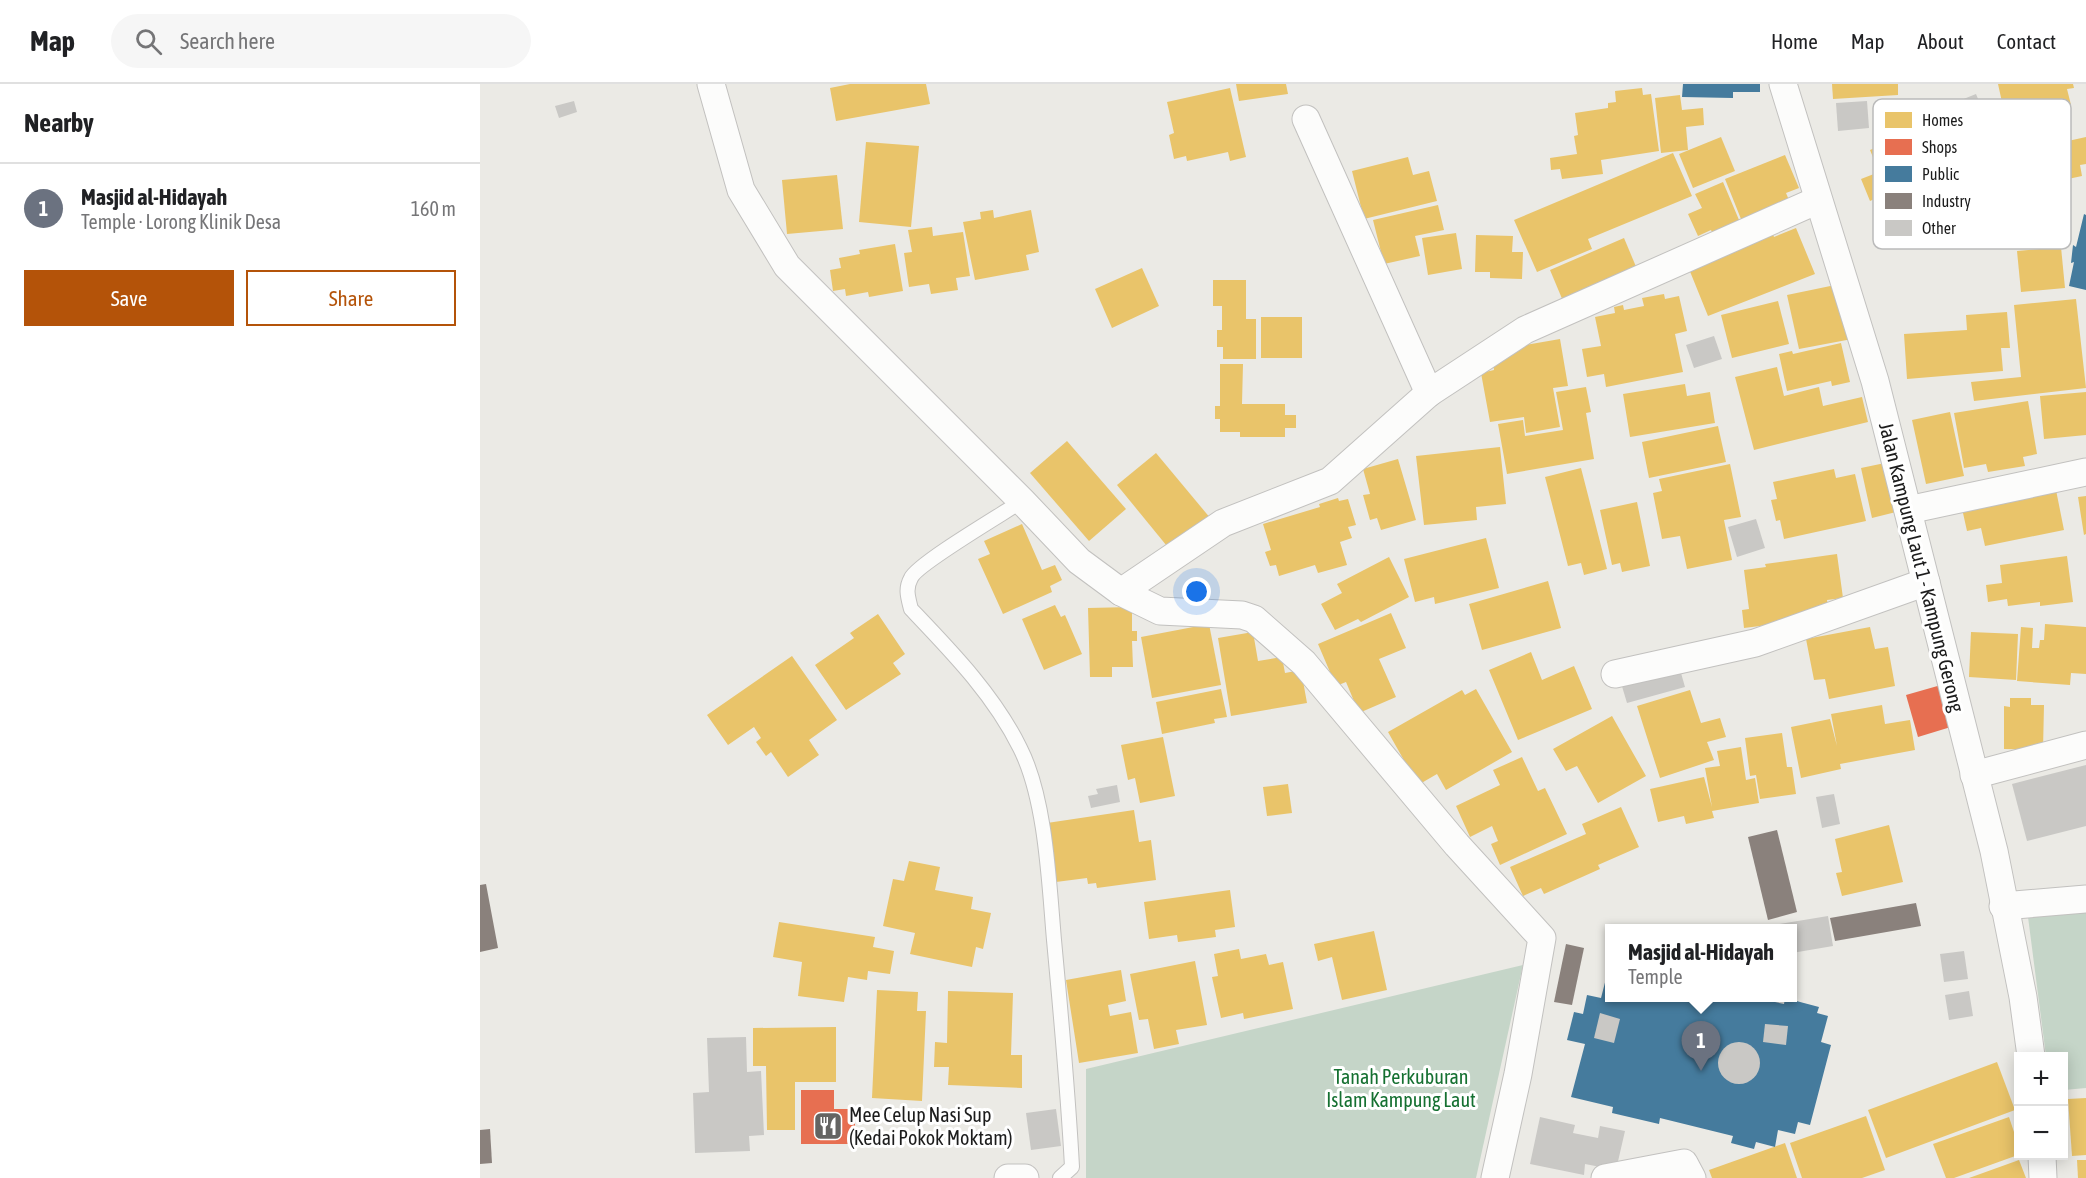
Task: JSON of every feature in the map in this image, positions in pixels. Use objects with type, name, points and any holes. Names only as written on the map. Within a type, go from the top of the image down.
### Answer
[{"type":"street","points":[[711,84],[741,190],[787,266],[1023,501],[1079,561],[1121,592],[1160,611],[1242,615],[1254,619],[1272,632],[1304,663],[1457,845],[1542,938],[1518,1074],[1495,1178]]},
{"type":"street","name":"Jalan Kampung Laut 1 - Kampung Gerong","points":[[1783,84],[1875,381],[1908,510],[1994,851],[2003,906],[2023,998],[2030,1052]]},
{"type":"street","points":[[1306,119],[1429,393]]},
{"type":"street","points":[[1121,592],[1223,523],[1330,481],[1429,393],[1525,330],[1818,200]]},
{"type":"street","points":[[1908,510],[2086,472]]},
{"type":"street","points":[[1615,674],[1755,643],[1926,582]]},
{"type":"street","points":[[1974,775],[2086,745]]},
{"type":"street","points":[[2003,906],[2086,899]]},
{"type":"street","points":[[2042,1160],[2043,1178]]},
{"type":"street","points":[[1605,1178],[1684,1163],[1692,1178]]},
{"type":"street","points":[[1008,1178],[1024,1178]]},
{"type":"lane","points":[[1023,501],[928,562],[911,576],[906,592],[911,609],[983,688],[1004,717],[1022,750],[1035,785],[1050,889],[1069,1111],[1072,1167],[1060,1178]]},
{"type":"green space","points":[[2086,911],[2086,1088],[2068,1090],[2068,1052],[2045,1052],[2028,917]]},
{"type":"green space","name":"Tanah Perkuburan Islam Kampung Laut","points":[[1523,965],[1476,1178],[1086,1178],[1086,1069]]},
{"type":"building: Homes","points":[[850,84],[926,84],[930,104],[836,121],[830,88]]},
{"type":"building: Homes","points":[[1236,84],[1286,84],[1288,94],[1239,101]]},
{"type":"building: Homes","points":[[1832,84],[1898,84],[1898,95],[1833,99]]},
{"type":"building: Homes","points":[[1998,84],[2073,84],[2074,88],[2067,89],[2070,99],[2001,99]]},
{"type":"building: Homes","points":[[1230,88],[1246,157],[1230,161],[1228,152],[1187,161],[1186,156],[1174,159],[1169,135],[1174,133],[1167,102]]},
{"type":"building: Homes","points":[[1642,88],[1643,95],[1651,94],[1659,151],[1601,160],[1603,174],[1562,179],[1560,169],[1551,170],[1550,158],[1577,154],[1574,136],[1578,135],[1575,113],[1608,108],[1608,103],[1616,102],[1615,91]]},
{"type":"building: Homes","points":[[1680,95],[1682,110],[1703,108],[1704,125],[1686,127],[1688,150],[1661,153],[1655,98]]},
{"type":"building: Homes","points":[[1721,137],[1735,171],[1693,188],[1679,154]]},
{"type":"building: Homes","points":[[2086,137],[2086,164],[2080,165],[2082,176],[2071,178],[2071,140]]},
{"type":"building: Homes","points":[[866,142],[919,146],[911,227],[859,222]]},
{"type":"building: Homes","points":[[1673,153],[1692,196],[1588,239],[1592,249],[1537,272],[1514,220]]},
{"type":"building: Homes","points":[[1785,155],[1799,188],[1786,193],[1789,200],[1741,219],[1725,179]]},
{"type":"building: Homes","points":[[1408,157],[1413,175],[1429,171],[1437,201],[1364,219],[1352,171]]},
{"type":"building: Homes","points":[[1873,174],[1873,200],[1870,201],[1861,179]]},
{"type":"building: Homes","points":[[837,175],[843,229],[787,234],[782,180]]},
{"type":"building: Homes","points":[[1723,182],[1742,227],[1715,239],[1711,230],[1698,236],[1688,214],[1702,208],[1695,194]]},
{"type":"building: Homes","points":[[1438,205],[1444,230],[1415,236],[1420,256],[1384,264],[1373,220]]},
{"type":"building: Homes","points":[[993,210],[994,218],[1031,210],[1039,252],[1026,255],[1029,270],[975,280],[963,222],[981,219],[980,212]]},
{"type":"building: Homes","points":[[932,227],[933,236],[963,232],[970,276],[956,278],[958,290],[931,294],[929,284],[909,287],[904,253],[912,252],[908,230]]},
{"type":"building: Homes","points":[[1796,228],[1815,274],[1708,316],[1689,269],[1771,229],[1774,237]]},
{"type":"building: Homes","points":[[1456,233],[1462,269],[1428,275],[1422,238]]},
{"type":"building: Homes","points":[[1476,235],[1513,236],[1512,252],[1523,252],[1522,279],[1490,278],[1490,272],[1475,272]]},
{"type":"building: Homes","points":[[1624,238],[1637,269],[1563,301],[1550,270]]},
{"type":"building: Homes","points":[[895,244],[903,291],[869,297],[868,292],[846,296],[845,289],[833,291],[830,270],[841,268],[839,258],[860,254],[859,250]]},
{"type":"building: Homes","points":[[2061,249],[2065,288],[2021,292],[2017,251]]},
{"type":"building: Homes","points":[[1142,268],[1159,306],[1112,328],[1095,289]]},
{"type":"building: Homes","points":[[1213,280],[1246,280],[1246,319],[1256,319],[1256,359],[1223,359],[1223,347],[1217,347],[1217,330],[1222,330],[1222,306],[1213,306]]},
{"type":"building: Homes","points":[[1840,284],[1852,339],[1799,349],[1787,295]]},
{"type":"building: Homes","points":[[1664,294],[1665,299],[1679,296],[1687,331],[1675,334],[1683,372],[1606,387],[1604,374],[1587,377],[1582,349],[1601,346],[1595,317],[1615,313],[1614,307],[1623,305],[1624,310],[1644,306],[1642,298]]},
{"type":"building: Homes","points":[[2076,299],[2086,388],[1974,401],[1971,382],[2021,377],[2014,305]]},
{"type":"building: Homes","points":[[1778,301],[1789,344],[1732,358],[1721,315]]},
{"type":"building: Homes","points":[[2007,312],[2010,348],[2001,348],[2003,371],[1907,379],[1904,334],[1967,330],[1966,315]]},
{"type":"building: Homes","points":[[1261,317],[1302,317],[1302,358],[1261,358]]},
{"type":"building: Homes","points":[[1560,339],[1568,386],[1553,388],[1560,427],[1526,433],[1524,417],[1490,422],[1481,373],[1494,370],[1493,362],[1502,349]]},
{"type":"building: Homes","points":[[1841,343],[1850,382],[1832,386],[1831,381],[1787,391],[1779,354],[1792,351],[1793,354]]},
{"type":"building: Homes","points":[[1220,364],[1243,364],[1242,404],[1285,404],[1285,415],[1296,415],[1296,428],[1285,428],[1285,437],[1240,437],[1240,432],[1220,432],[1220,419],[1215,419],[1215,406],[1220,406]]},
{"type":"building: Homes","points":[[1777,367],[1784,396],[1819,387],[1823,406],[1862,397],[1868,422],[1754,450],[1735,377]]},
{"type":"building: Homes","points":[[1685,384],[1687,396],[1710,392],[1715,423],[1630,437],[1623,394]]},
{"type":"building: Homes","points":[[1586,387],[1591,412],[1586,413],[1594,459],[1507,474],[1498,424],[1523,420],[1525,436],[1563,430],[1556,392]]},
{"type":"building: Homes","points":[[2086,392],[2086,435],[2044,439],[2040,396]]},
{"type":"building: Homes","points":[[2028,401],[2037,454],[2023,457],[2025,466],[1988,472],[1986,464],[1964,468],[1954,413]]},
{"type":"building: Homes","points":[[1950,412],[1964,476],[1926,484],[1912,420]]},
{"type":"building: Homes","points":[[1718,426],[1726,462],[1649,478],[1642,442]]},
{"type":"building: Homes","points":[[1067,441],[1126,509],[1089,541],[1030,473]]},
{"type":"building: Homes","points":[[1500,447],[1506,504],[1476,507],[1477,520],[1424,525],[1416,456]]},
{"type":"building: Homes","points":[[1156,453],[1211,519],[1171,551],[1117,485]]},
{"type":"building: Homes","points":[[1398,459],[1416,520],[1381,530],[1377,518],[1370,520],[1363,495],[1370,494],[1363,469]]},
{"type":"building: Homes","points":[[1885,463],[1896,512],[1872,518],[1861,468]]},
{"type":"building: Homes","points":[[1730,464],[1741,517],[1724,520],[1732,560],[1687,569],[1680,536],[1662,539],[1653,493],[1662,491],[1659,479]]},
{"type":"building: Homes","points":[[1581,468],[1607,569],[1584,575],[1581,563],[1568,566],[1545,477]]},
{"type":"building: Homes","points":[[1834,469],[1836,478],[1855,474],[1866,521],[1784,539],[1780,520],[1776,521],[1771,500],[1777,499],[1773,482]]},
{"type":"building: Homes","points":[[2055,485],[2064,530],[1985,546],[1981,528],[1967,531],[1961,504]]},
{"type":"building: Homes","points":[[2086,496],[2086,534],[2084,535],[2078,497]]},
{"type":"building: Homes","points":[[1338,498],[1339,501],[1348,499],[1356,525],[1348,527],[1352,538],[1340,542],[1347,565],[1318,573],[1315,565],[1279,576],[1276,565],[1270,566],[1265,552],[1271,550],[1263,524],[1320,507],[1319,504]]},
{"type":"building: Homes","points":[[1637,502],[1650,566],[1622,572],[1620,563],[1612,565],[1600,510]]},
{"type":"building: Homes","points":[[1022,524],[1042,570],[1055,565],[1062,580],[1050,586],[1052,592],[1003,614],[978,559],[990,554],[984,541]]},
{"type":"building: Homes","points":[[1486,538],[1499,588],[1435,604],[1434,597],[1415,602],[1404,559]]},
{"type":"building: Homes","points":[[1837,554],[1843,598],[1827,600],[1829,613],[1801,621],[1744,628],[1742,610],[1749,609],[1744,570],[1766,567],[1765,564]]},
{"type":"building: Homes","points":[[2067,556],[2073,602],[2040,606],[2040,602],[2008,606],[2007,599],[1988,602],[1986,585],[2002,583],[2000,565]]},
{"type":"building: Homes","points":[[1389,557],[1409,597],[1361,622],[1358,619],[1335,630],[1321,604],[1342,593],[1337,584]]},
{"type":"building: Homes","points":[[1548,581],[1561,628],[1482,650],[1469,604]]},
{"type":"building: Homes","points":[[1055,605],[1061,617],[1065,615],[1082,654],[1044,670],[1022,619]]},
{"type":"building: Homes","points":[[1132,607],[1132,631],[1137,631],[1137,641],[1132,641],[1133,667],[1112,667],[1112,677],[1090,677],[1088,608]]},
{"type":"building: Homes","points":[[1391,613],[1406,648],[1379,659],[1396,697],[1359,713],[1346,682],[1336,686],[1318,644]]},
{"type":"building: Homes","points":[[878,614],[905,654],[893,663],[901,674],[846,710],[815,665],[854,638],[850,633]]},
{"type":"building: Homes","points":[[1209,624],[1221,685],[1152,698],[1141,637]]},
{"type":"building: Homes","points":[[2045,624],[2086,627],[2086,674],[2071,673],[2070,685],[2017,681],[2021,627],[2033,628],[2032,648],[2039,648],[2040,640],[2044,640]]},
{"type":"building: Homes","points":[[1870,627],[1875,649],[1888,647],[1895,686],[1829,699],[1825,679],[1814,680],[1806,639]]},
{"type":"building: Homes","points":[[1253,632],[1258,661],[1282,657],[1285,673],[1301,670],[1307,703],[1231,716],[1218,638]]},
{"type":"building: Homes","points":[[1971,632],[2018,634],[2016,680],[1969,677]]},
{"type":"building: Homes","points":[[1531,652],[1542,680],[1574,666],[1592,709],[1518,740],[1489,670]]},
{"type":"building: Homes","points":[[792,656],[837,720],[809,740],[819,755],[788,777],[771,752],[766,756],[756,742],[761,738],[754,727],[728,745],[707,715]]},
{"type":"building: Homes","points":[[1221,689],[1227,717],[1214,719],[1215,723],[1162,734],[1156,702]]},
{"type":"building: Homes","points":[[1476,689],[1512,752],[1446,790],[1437,774],[1418,785],[1388,732],[1462,690],[1465,695]]},
{"type":"building: Homes","points":[[1690,690],[1701,723],[1720,718],[1726,737],[1707,742],[1714,760],[1660,778],[1637,706]]},
{"type":"building: Homes","points":[[2010,698],[2031,698],[2031,705],[2044,705],[2043,750],[2004,749],[2004,706],[2010,707]]},
{"type":"building: Homes","points":[[1882,705],[1885,724],[1910,720],[1915,750],[1840,764],[1841,769],[1801,778],[1791,727],[1830,719],[1837,746],[1831,714]]},
{"type":"building: Homes","points":[[1612,716],[1646,776],[1598,803],[1577,766],[1566,771],[1553,749]]},
{"type":"building: Homes","points":[[1782,733],[1787,767],[1792,767],[1796,794],[1760,799],[1756,775],[1750,776],[1745,738]]},
{"type":"building: Homes","points":[[1163,737],[1175,796],[1140,803],[1135,778],[1128,780],[1121,745]]},
{"type":"building: Homes","points":[[1741,747],[1746,780],[1755,778],[1759,803],[1712,811],[1714,818],[1686,824],[1684,816],[1658,822],[1650,789],[1704,777],[1712,807],[1705,768],[1720,766],[1717,751]]},
{"type":"building: Homes","points":[[1522,757],[1538,791],[1545,788],[1567,834],[1500,865],[1491,844],[1498,841],[1492,826],[1470,837],[1456,806],[1500,785],[1493,770]]},
{"type":"building: Homes","points":[[1288,784],[1292,813],[1267,816],[1263,787]]},
{"type":"building: Homes","points":[[1621,807],[1639,847],[1598,865],[1600,869],[1544,894],[1541,888],[1523,896],[1510,867],[1586,834],[1582,824]]},
{"type":"building: Homes","points":[[1134,810],[1139,842],[1151,840],[1156,880],[1097,888],[1096,883],[1088,884],[1087,878],[1056,882],[1047,823]]},
{"type":"building: Homes","points":[[1889,825],[1903,882],[1842,896],[1836,873],[1842,872],[1835,839]]},
{"type":"building: Homes","points":[[909,861],[940,867],[935,890],[973,897],[971,909],[991,913],[983,949],[976,947],[972,967],[910,954],[915,933],[883,926],[893,879],[904,881]]},
{"type":"building: Homes","points":[[1230,890],[1235,927],[1215,930],[1216,937],[1178,942],[1177,935],[1149,939],[1144,902]]},
{"type":"building: Homes","points":[[779,922],[875,937],[873,947],[894,951],[890,974],[868,971],[867,980],[848,977],[844,1002],[798,996],[802,962],[773,957]]},
{"type":"building: Homes","points":[[1374,931],[1387,990],[1342,1000],[1332,957],[1318,961],[1314,944]]},
{"type":"building: Homes","points":[[1239,949],[1241,959],[1266,954],[1269,965],[1283,962],[1293,1009],[1244,1019],[1243,1013],[1221,1018],[1212,977],[1218,976],[1214,954]]},
{"type":"building: Homes","points":[[1195,961],[1207,1025],[1176,1030],[1179,1044],[1154,1049],[1148,1019],[1139,1020],[1130,974]]},
{"type":"building: Homes","points":[[1121,970],[1126,1001],[1108,1005],[1110,1016],[1131,1012],[1138,1053],[1079,1063],[1066,980]]},
{"type":"building: Homes","points":[[877,990],[918,992],[917,1011],[926,1011],[922,1101],[872,1098]]},
{"type":"building: Homes","points":[[948,991],[1013,993],[1011,1055],[1022,1055],[1022,1088],[948,1085],[949,1067],[934,1067],[935,1042],[947,1043]]},
{"type":"building: Homes","points":[[836,1027],[836,1082],[795,1082],[795,1130],[767,1130],[766,1066],[753,1066],[753,1028]]},
{"type":"building: Homes","points":[[1997,1062],[2014,1107],[2014,1110],[1886,1158],[1868,1110]]},
{"type":"building: Homes","points":[[2086,1098],[2086,1155],[2072,1156],[2068,1099]]},
{"type":"building: Homes","points":[[1866,1116],[1885,1170],[1862,1178],[1802,1178],[1790,1143]]},
{"type":"building: Homes","points":[[2009,1117],[2014,1132],[2014,1156],[1954,1178],[1946,1178],[1933,1144]]},
{"type":"building: Homes","points":[[1785,1143],[1797,1178],[1712,1178],[1709,1170]]},
{"type":"building: Homes","points":[[2019,1160],[2026,1178],[1969,1178]]},
{"type":"building: Homes","points":[[2077,1160],[2086,1160],[2086,1178],[2078,1178]]},
{"type":"building: Shops","points":[[1941,685],[1954,726],[1918,737],[1906,695]]},
{"type":"building: Shops","name":"Mee Celup Nasi Sup (Kedai Pokok Moktam)","points":[[801,1090],[834,1090],[834,1109],[855,1109],[855,1144],[801,1144]]},
{"type":"building: Public","points":[[1683,84],[1760,84],[1760,92],[1733,92],[1733,98],[1682,97]]},
{"type":"building: Public","points":[[2084,214],[2086,215],[2086,290],[2069,286],[2074,262],[2071,263],[2073,245],[2076,247]]},
{"type":"building: Public","points":[[1605,982],[1605,1002],[1775,1002],[1784,1004],[1784,1002],[1797,1001],[1819,1007],[1817,1013],[1828,1016],[1821,1042],[1831,1045],[1810,1125],[1798,1122],[1795,1134],[1778,1130],[1775,1147],[1756,1142],[1754,1149],[1731,1143],[1733,1136],[1660,1118],[1659,1124],[1612,1113],[1613,1107],[1571,1097],[1585,1044],[1567,1040],[1574,1012],[1583,1014],[1587,995],[1601,998]]},
{"type":"building: Industry","points":[[1777,830],[1797,912],[1768,920],[1748,837]]},
{"type":"building: Industry","points":[[486,884],[498,948],[480,952],[480,885]]},
{"type":"building: Industry","points":[[1916,903],[1921,926],[1835,941],[1830,918]]},
{"type":"building: Industry","points":[[1566,944],[1584,948],[1572,1005],[1554,1002]]},
{"type":"building: Industry","points":[[490,1129],[492,1163],[480,1164],[480,1130]]},
{"type":"building: Other","points":[[1976,94],[1978,99],[1964,99]]},
{"type":"building: Other","points":[[574,101],[577,112],[559,118],[555,106]]},
{"type":"building: Other","points":[[1867,101],[1869,128],[1838,131],[1836,103]]},
{"type":"building: Other","points":[[1714,336],[1722,359],[1694,368],[1686,345]]},
{"type":"building: Other","points":[[1756,519],[1765,548],[1737,557],[1728,527]]},
{"type":"building: Other","points":[[1679,666],[1685,687],[1627,703],[1621,683]]},
{"type":"building: Other","points":[[2086,765],[2086,826],[2027,841],[2012,784]]},
{"type":"building: Other","points":[[1117,785],[1120,802],[1091,808],[1088,796],[1098,794],[1096,789]]},
{"type":"building: Other","points":[[1834,794],[1840,824],[1822,828],[1816,797]]},
{"type":"building: Other","points":[[1828,916],[1833,946],[1797,952],[1797,924],[1780,924]]},
{"type":"building: Other","points":[[1964,951],[1968,979],[1944,982],[1940,954]]},
{"type":"building: Other","points":[[1969,991],[1973,1016],[1949,1020],[1945,995]]},
{"type":"building: Other","points":[[1600,1013],[1620,1019],[1614,1043],[1594,1038]]},
{"type":"building: Other","points":[[1765,1024],[1788,1026],[1786,1045],[1763,1042]]},
{"type":"building: Other","points":[[746,1037],[747,1072],[761,1071],[764,1135],[749,1136],[750,1151],[695,1153],[693,1093],[709,1092],[707,1038]]},
{"type":"building: Other","points":[[1739,1042],[1753,1049],[1760,1063],[1753,1077],[1739,1084],[1725,1077],[1718,1063],[1725,1049]]},
{"type":"building: Other","points":[[1056,1109],[1061,1146],[1031,1150],[1026,1113]]},
{"type":"building: Other","points":[[1540,1117],[1575,1125],[1573,1133],[1598,1138],[1600,1126],[1625,1131],[1616,1170],[1585,1164],[1584,1175],[1530,1164]]},
{"type":"place","name":"Masjid al-Hidayah","points":[[1701,1071]]},
{"type":"place","name":"Mee Celup Nasi Sup (Kedai Pokok Moktam)","points":[[828,1126]]}]
